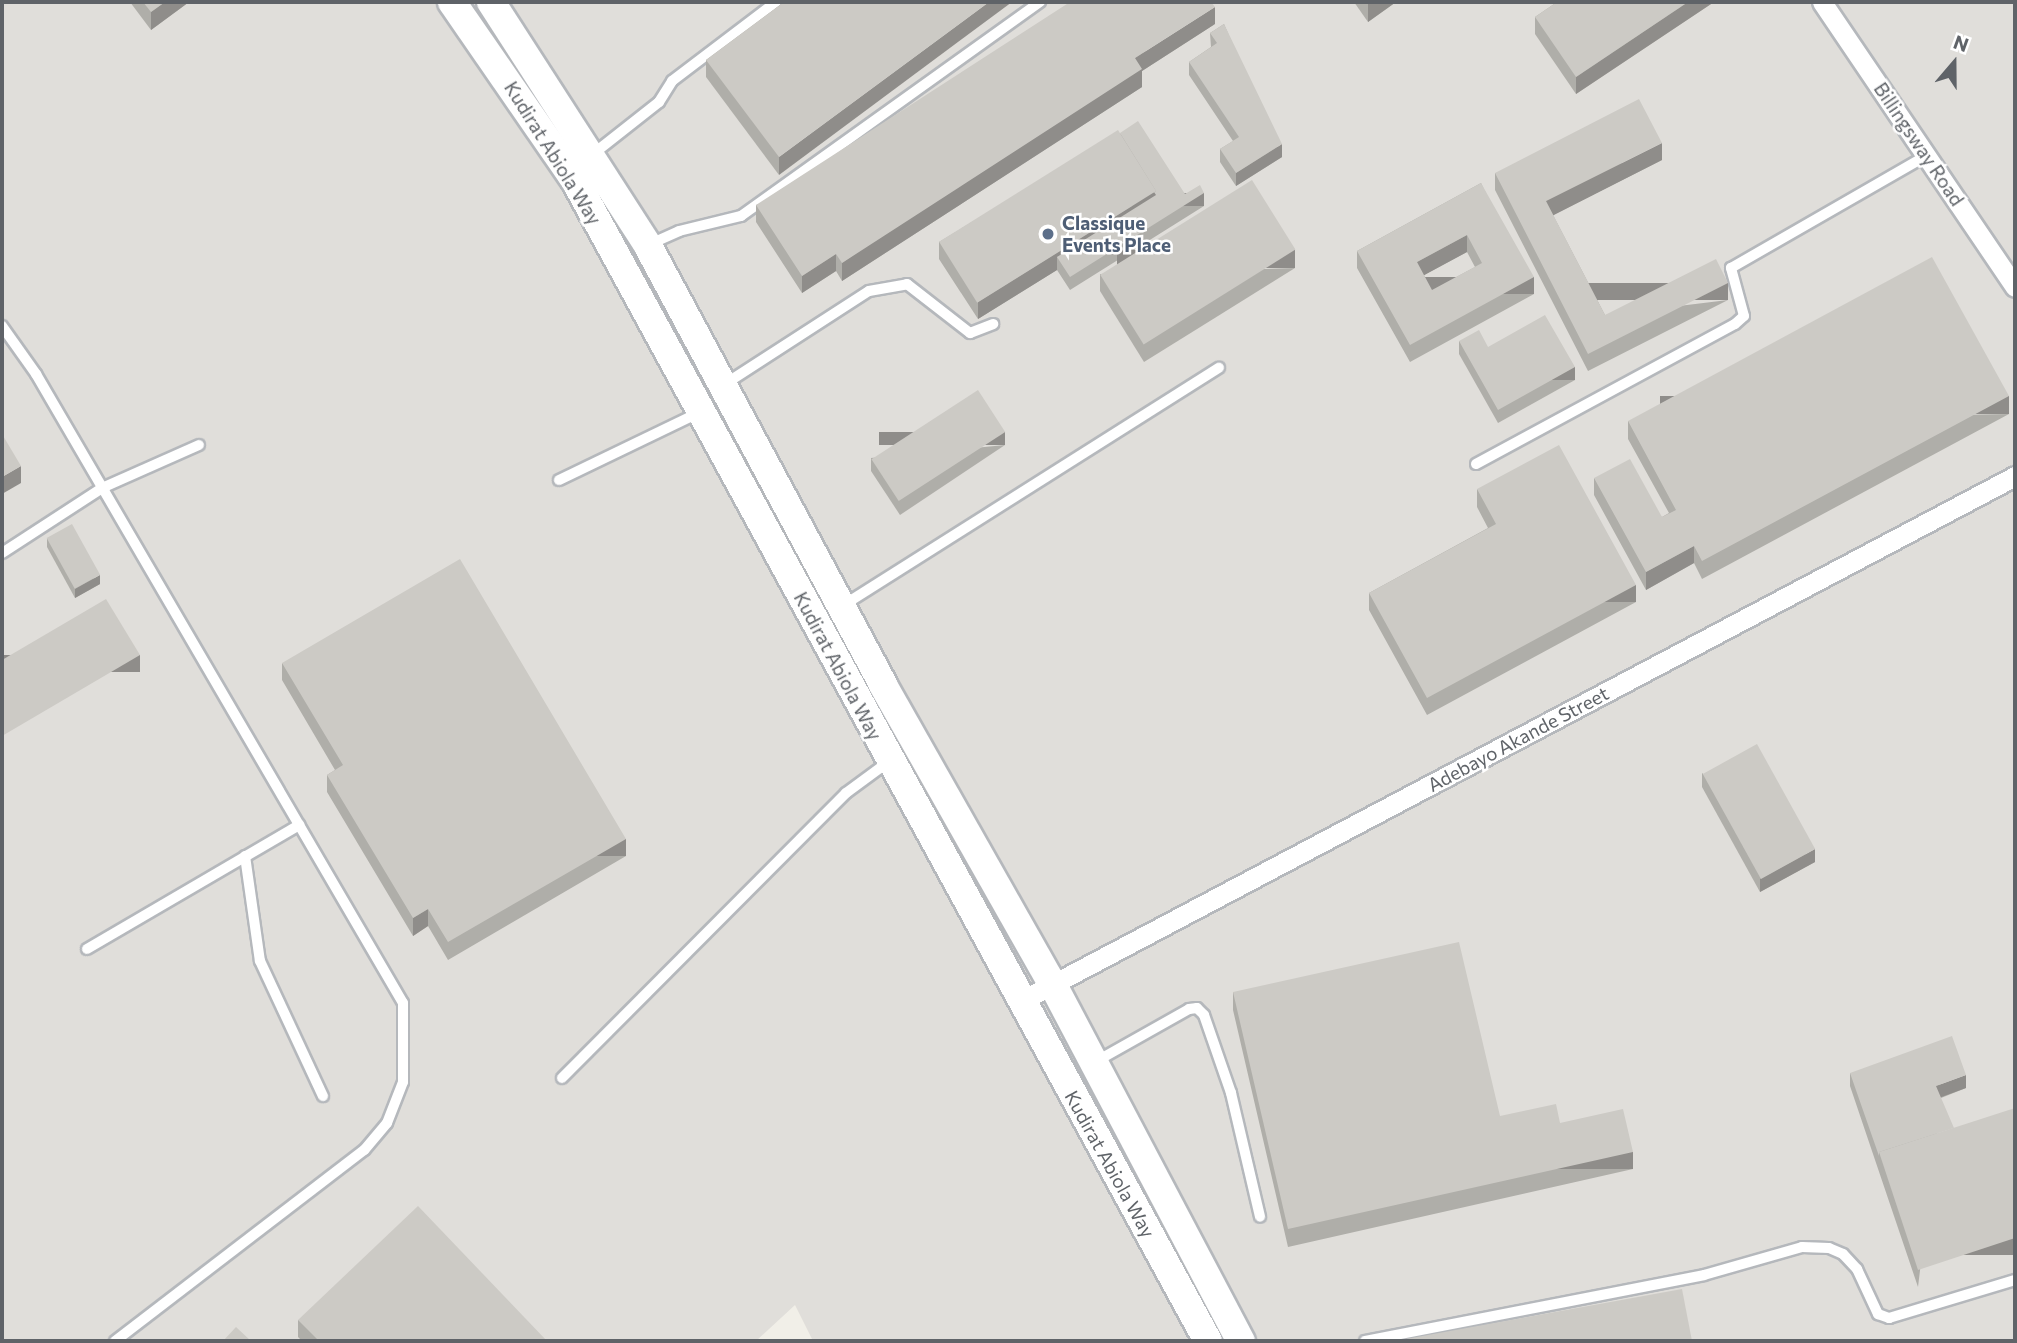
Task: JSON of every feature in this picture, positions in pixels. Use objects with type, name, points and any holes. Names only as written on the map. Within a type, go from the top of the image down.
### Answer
[{"type":"main road","name":"Kudirat Abiola Way","points":[[452,2],[576,182],[889,761],[1208,1341]]},
{"type":"main road","name":"Kudirat Abiola Way","points":[[491,2],[592,155],[648,246],[725,384],[842,607],[1053,985],[1091,1063],[1241,1341]]},
{"type":"street","name":"Billingsway Road","points":[[1822,2],[2015,287]]},
{"type":"street","name":"Adebayo Akande Street","points":[[1021,1001],[2015,476]]},
{"type":"lane","points":[[592,155],[659,102],[672,81],[776,2]]},
{"type":"lane","points":[[648,246],[679,230],[741,216],[1040,2]]},
{"type":"lane","points":[[1476,464],[1735,324],[1744,316],[1731,268],[1926,156]]},
{"type":"lane","points":[[725,384],[869,291],[907,284],[970,333],[993,324]]},
{"type":"lane","points":[[2,326],[36,374],[403,1003],[402,1082],[387,1123],[364,1150],[115,1341]]},
{"type":"lane","points":[[842,607],[1219,368]]},
{"type":"lane","points":[[559,480],[700,412]]},
{"type":"lane","points":[[2,553],[103,488],[199,445]]},
{"type":"lane","points":[[562,1078],[846,793],[889,761]]},
{"type":"lane","points":[[87,949],[299,825]]},
{"type":"lane","points":[[245,856],[260,961],[323,1096]]},
{"type":"lane","points":[[1091,1063],[1189,1009],[1197,1009],[1204,1016],[1231,1093],[1260,1217]]},
{"type":"lane","points":[[1365,1341],[1704,1275],[1802,1247],[1829,1248],[1843,1254],[1857,1269],[1878,1314],[1889,1318],[2015,1280]]},
{"type":"shaded area","points":[[2,2],[2015,2],[2015,1341],[813,1341],[795,1305],[756,1341],[2,1341]]},
{"type":"building","points":[[143,2],[165,2],[151,12]]},
{"type":"building","points":[[784,2],[989,2],[779,157],[706,60]]},
{"type":"building","points":[[1070,2],[1211,2],[1215,7],[1135,58],[1142,69],[842,263],[836,254],[802,276],[756,205]]},
{"type":"building","points":[[1557,2],[1688,2],[1576,77],[1535,17]]},
{"type":"building","points":[[1224,24],[1282,144],[1236,173],[1220,149],[1239,137],[1189,62],[1217,43],[1210,33]]},
{"type":"building","points":[[1639,99],[1662,143],[1546,201],[1605,315],[1716,259],[1728,283],[1588,354],[1495,173]]},
{"type":"building","points":[[1138,121],[1185,194],[1200,185],[1204,193],[1070,277],[1057,257],[1156,195],[1120,133]]},
{"type":"building","name":"Classique Events Place","points":[[1118,130],[1156,191],[977,303],[939,242]]},
{"type":"building","points":[[1252,180],[1295,250],[1144,344],[1100,275]]},
{"type":"building","points":[[1481,183],[1534,277],[1410,345],[1357,251]],"holes":[[[1467,235],[1482,263],[1432,290],[1417,262]]]},
{"type":"building","points":[[1932,257],[2009,396],[1702,561],[1694,546],[1646,572],[1594,478],[1630,459],[1662,517],[1676,510],[1628,421]]},
{"type":"building","points":[[1545,315],[1575,367],[1498,410],[1459,341],[1479,330],[1488,347]]},
{"type":"building","points":[[978,390],[1005,432],[899,501],[871,459]]},
{"type":"building","points":[[2,434],[21,466],[2,477]]},
{"type":"building","points":[[1559,445],[1636,585],[1427,698],[1369,593],[1496,524],[1477,489]]},
{"type":"building","points":[[72,524],[100,575],[75,589],[47,538]]},
{"type":"building","points":[[460,559],[626,839],[448,942],[428,909],[413,918],[327,775],[343,765],[282,663]]},
{"type":"building","points":[[106,599],[140,655],[2,736],[2,660]]},
{"type":"building","points":[[1757,744],[1815,849],[1761,879],[1703,774]]},
{"type":"building","points":[[1459,942],[1500,1116],[1556,1104],[1560,1123],[1623,1109],[1633,1152],[1288,1229],[1233,992]]},
{"type":"building","points":[[1952,1036],[1966,1075],[1936,1086],[1954,1128],[1879,1152],[1879,1156],[1850,1073]]},
{"type":"building","points":[[2015,1108],[2015,1238],[1918,1270],[1879,1152]]},
{"type":"building","points":[[418,1206],[547,1341],[319,1341],[298,1320]]},
{"type":"building","points":[[1682,1289],[1692,1341],[1395,1341]]},
{"type":"building","points":[[236,1327],[251,1341],[223,1341]]},
{"type":"place","name":"Classique Events Place","points":[[1048,234]]}]
